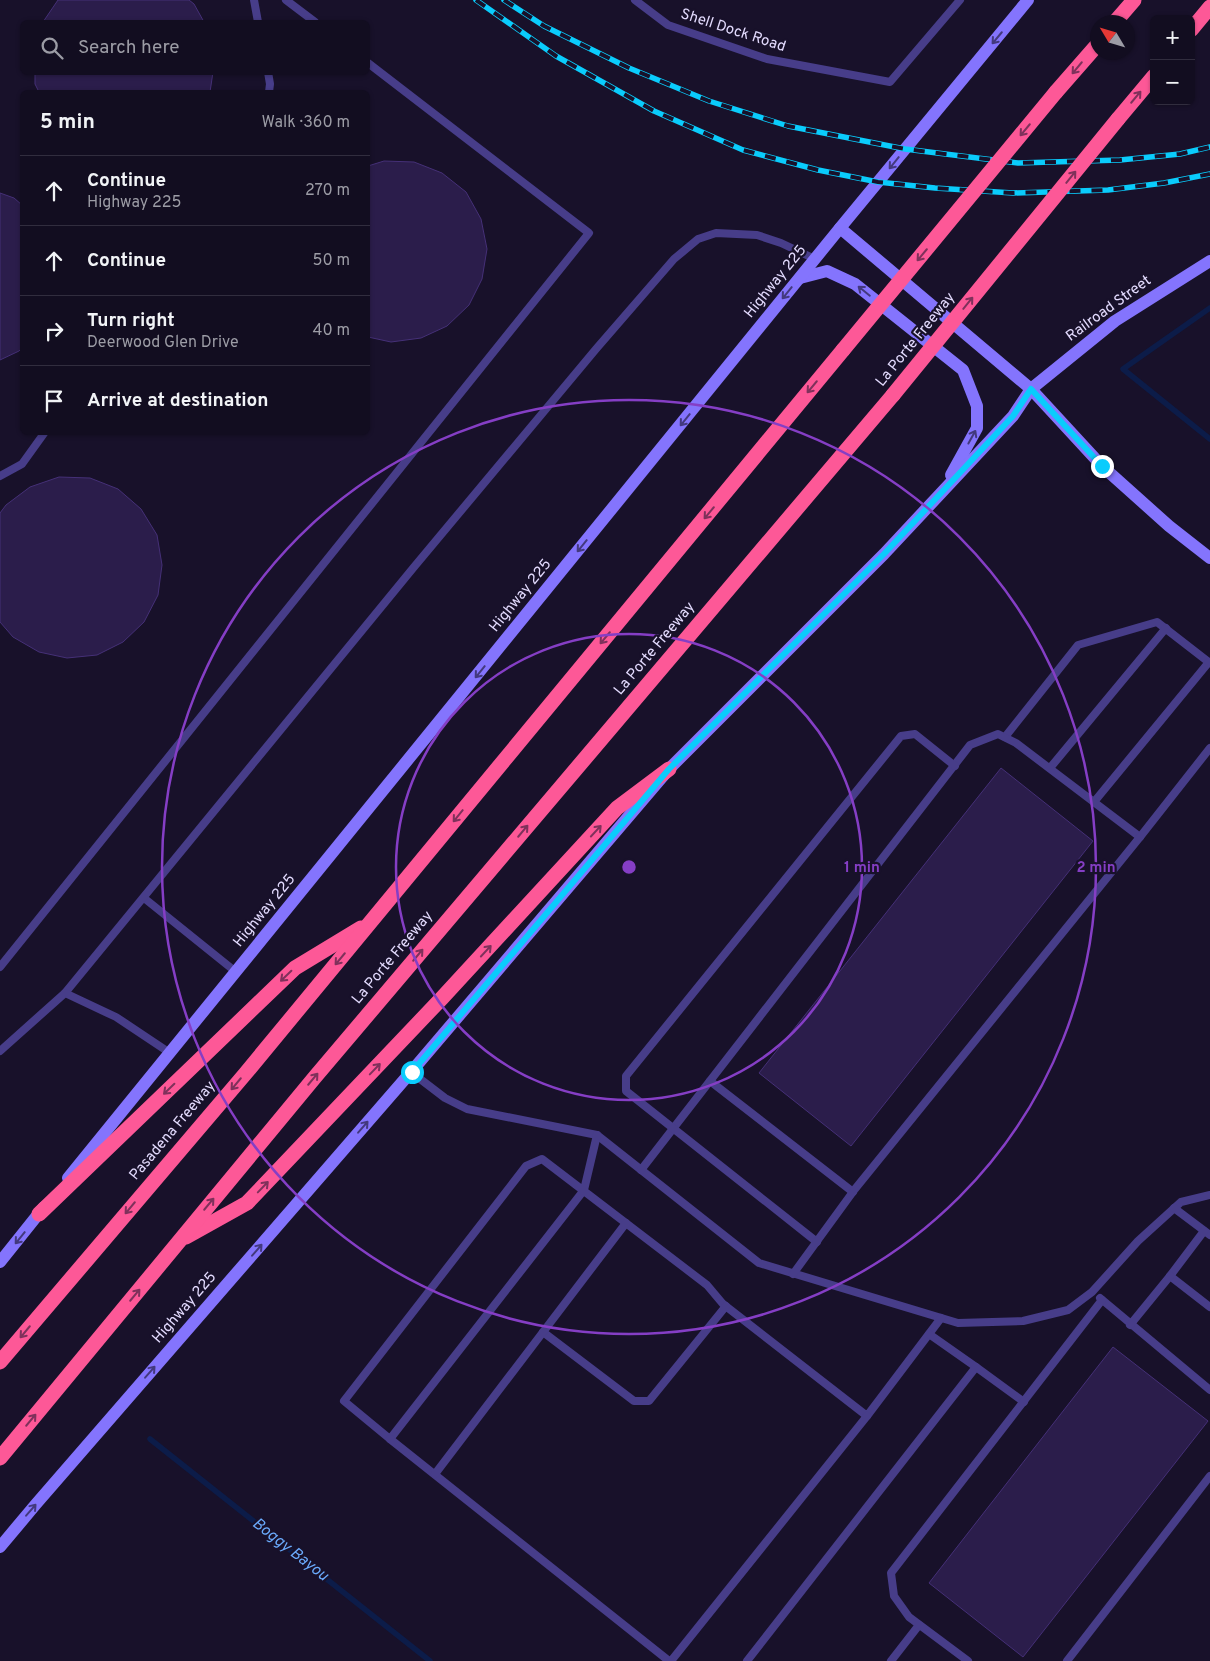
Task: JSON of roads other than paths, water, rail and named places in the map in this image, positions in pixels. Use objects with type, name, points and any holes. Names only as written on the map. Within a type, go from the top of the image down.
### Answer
[{"type":"highway","points":[[1121,15],[1134,0]]},
{"type":"highway","points":[[1195,25],[1210,7]]},
{"type":"highway","points":[[39,1214],[295,968],[371,922],[1090,53]]},
{"type":"highway","name":"La Porte Freeway","points":[[178,1242],[322,1069],[893,395],[1150,81]]},
{"type":"highway","points":[[0,1458],[178,1242],[247,1203],[442,998],[617,808],[669,769]]},
{"type":"highway","name":"Pasadena Freeway","points":[[0,1362],[371,922]]},
{"type":"main road","name":"Highway 225","points":[[0,1262],[840,228],[1028,0]]},
{"type":"main road","points":[[840,228],[1031,389],[1102,466],[1169,526],[1210,558]]},
{"type":"main road","name":"Railroad Street","points":[[940,495],[1013,416],[1031,389],[1115,321],[1210,261]]},
{"type":"main road","points":[[800,278],[827,271],[855,284],[963,370],[977,406],[977,428],[940,495]]},
{"type":"main road","name":"Highway 225","points":[[0,1547],[412,1072],[669,769],[877,561],[940,495]]},
{"type":"lane","points":[[254,0],[258,20]]},
{"type":"lane","points":[[286,0],[312,20]]},
{"type":"lane","name":"Shell Dock Road","points":[[635,0],[668,25],[767,59],[890,82],[960,0]]},
{"type":"lane","points":[[0,967],[589,233],[370,65]]},
{"type":"lane","points":[[268,75],[269,90]]},
{"type":"lane","points":[[0,1051],[64,993],[144,898],[420,559],[596,348],[674,260],[698,239],[716,233],[757,235],[781,243],[815,259]]},
{"type":"lane","points":[[0,476],[22,464],[43,435]]},
{"type":"lane","points":[[1004,738],[1078,645],[1157,622],[1166,628],[1210,663],[1094,802]]},
{"type":"lane","points":[[1050,768],[1166,628]]},
{"type":"lane","points":[[817,1242],[626,1091],[626,1076],[901,736],[915,734],[954,766]]},
{"type":"lane","points":[[641,1170],[970,745],[998,734],[1016,743],[1140,837]]},
{"type":"lane","points":[[794,1274],[853,1192],[1210,748]]},
{"type":"lane","points":[[144,898],[236,972]]},
{"type":"lane","points":[[64,993],[116,1017],[170,1053]]},
{"type":"lane","points":[[412,1072],[445,1098],[467,1109],[597,1135],[760,1264],[958,1323],[1023,1321],[1068,1310],[1092,1292],[1138,1241],[1181,1202],[1210,1196]]},
{"type":"lane","points":[[710,1082],[853,1192]]},
{"type":"lane","points":[[390,1439],[584,1190],[597,1135]]},
{"type":"lane","points":[[867,1416],[726,1306],[707,1285],[542,1159],[526,1166],[344,1401],[670,1661],[867,1416],[941,1318]]},
{"type":"lane","points":[[1130,1325],[1207,1233],[1174,1208]]},
{"type":"lane","points":[[435,1474],[626,1223]]},
{"type":"lane","points":[[1170,1276],[1210,1307]]},
{"type":"lane","points":[[1092,1292],[1210,1390]]},
{"type":"lane","points":[[968,1661],[909,1617],[894,1596],[892,1573],[1102,1300]]},
{"type":"lane","points":[[543,1332],[634,1400],[650,1401],[726,1306]]},
{"type":"lane","points":[[929,1334],[1024,1402]]},
{"type":"lane","points":[[747,1661],[976,1367]]},
{"type":"lane","points":[[1067,1661],[1210,1476]]},
{"type":"lane","points":[[891,1661],[919,1625]]},
{"type":"waterway","points":[[1210,308],[1123,369],[1210,439]]},
{"type":"waterway","name":"Boggy Bayou","points":[[150,1439],[430,1661]]},
{"type":"railway","points":[[476,0],[556,56],[654,111],[743,150],[818,170],[878,182],[1013,193],[1108,190],[1164,183],[1210,174]]},
{"type":"railway","points":[[504,0],[544,26],[629,68],[709,101],[788,126],[905,149],[1018,163],[1120,160],[1180,154],[1210,147]]}]
